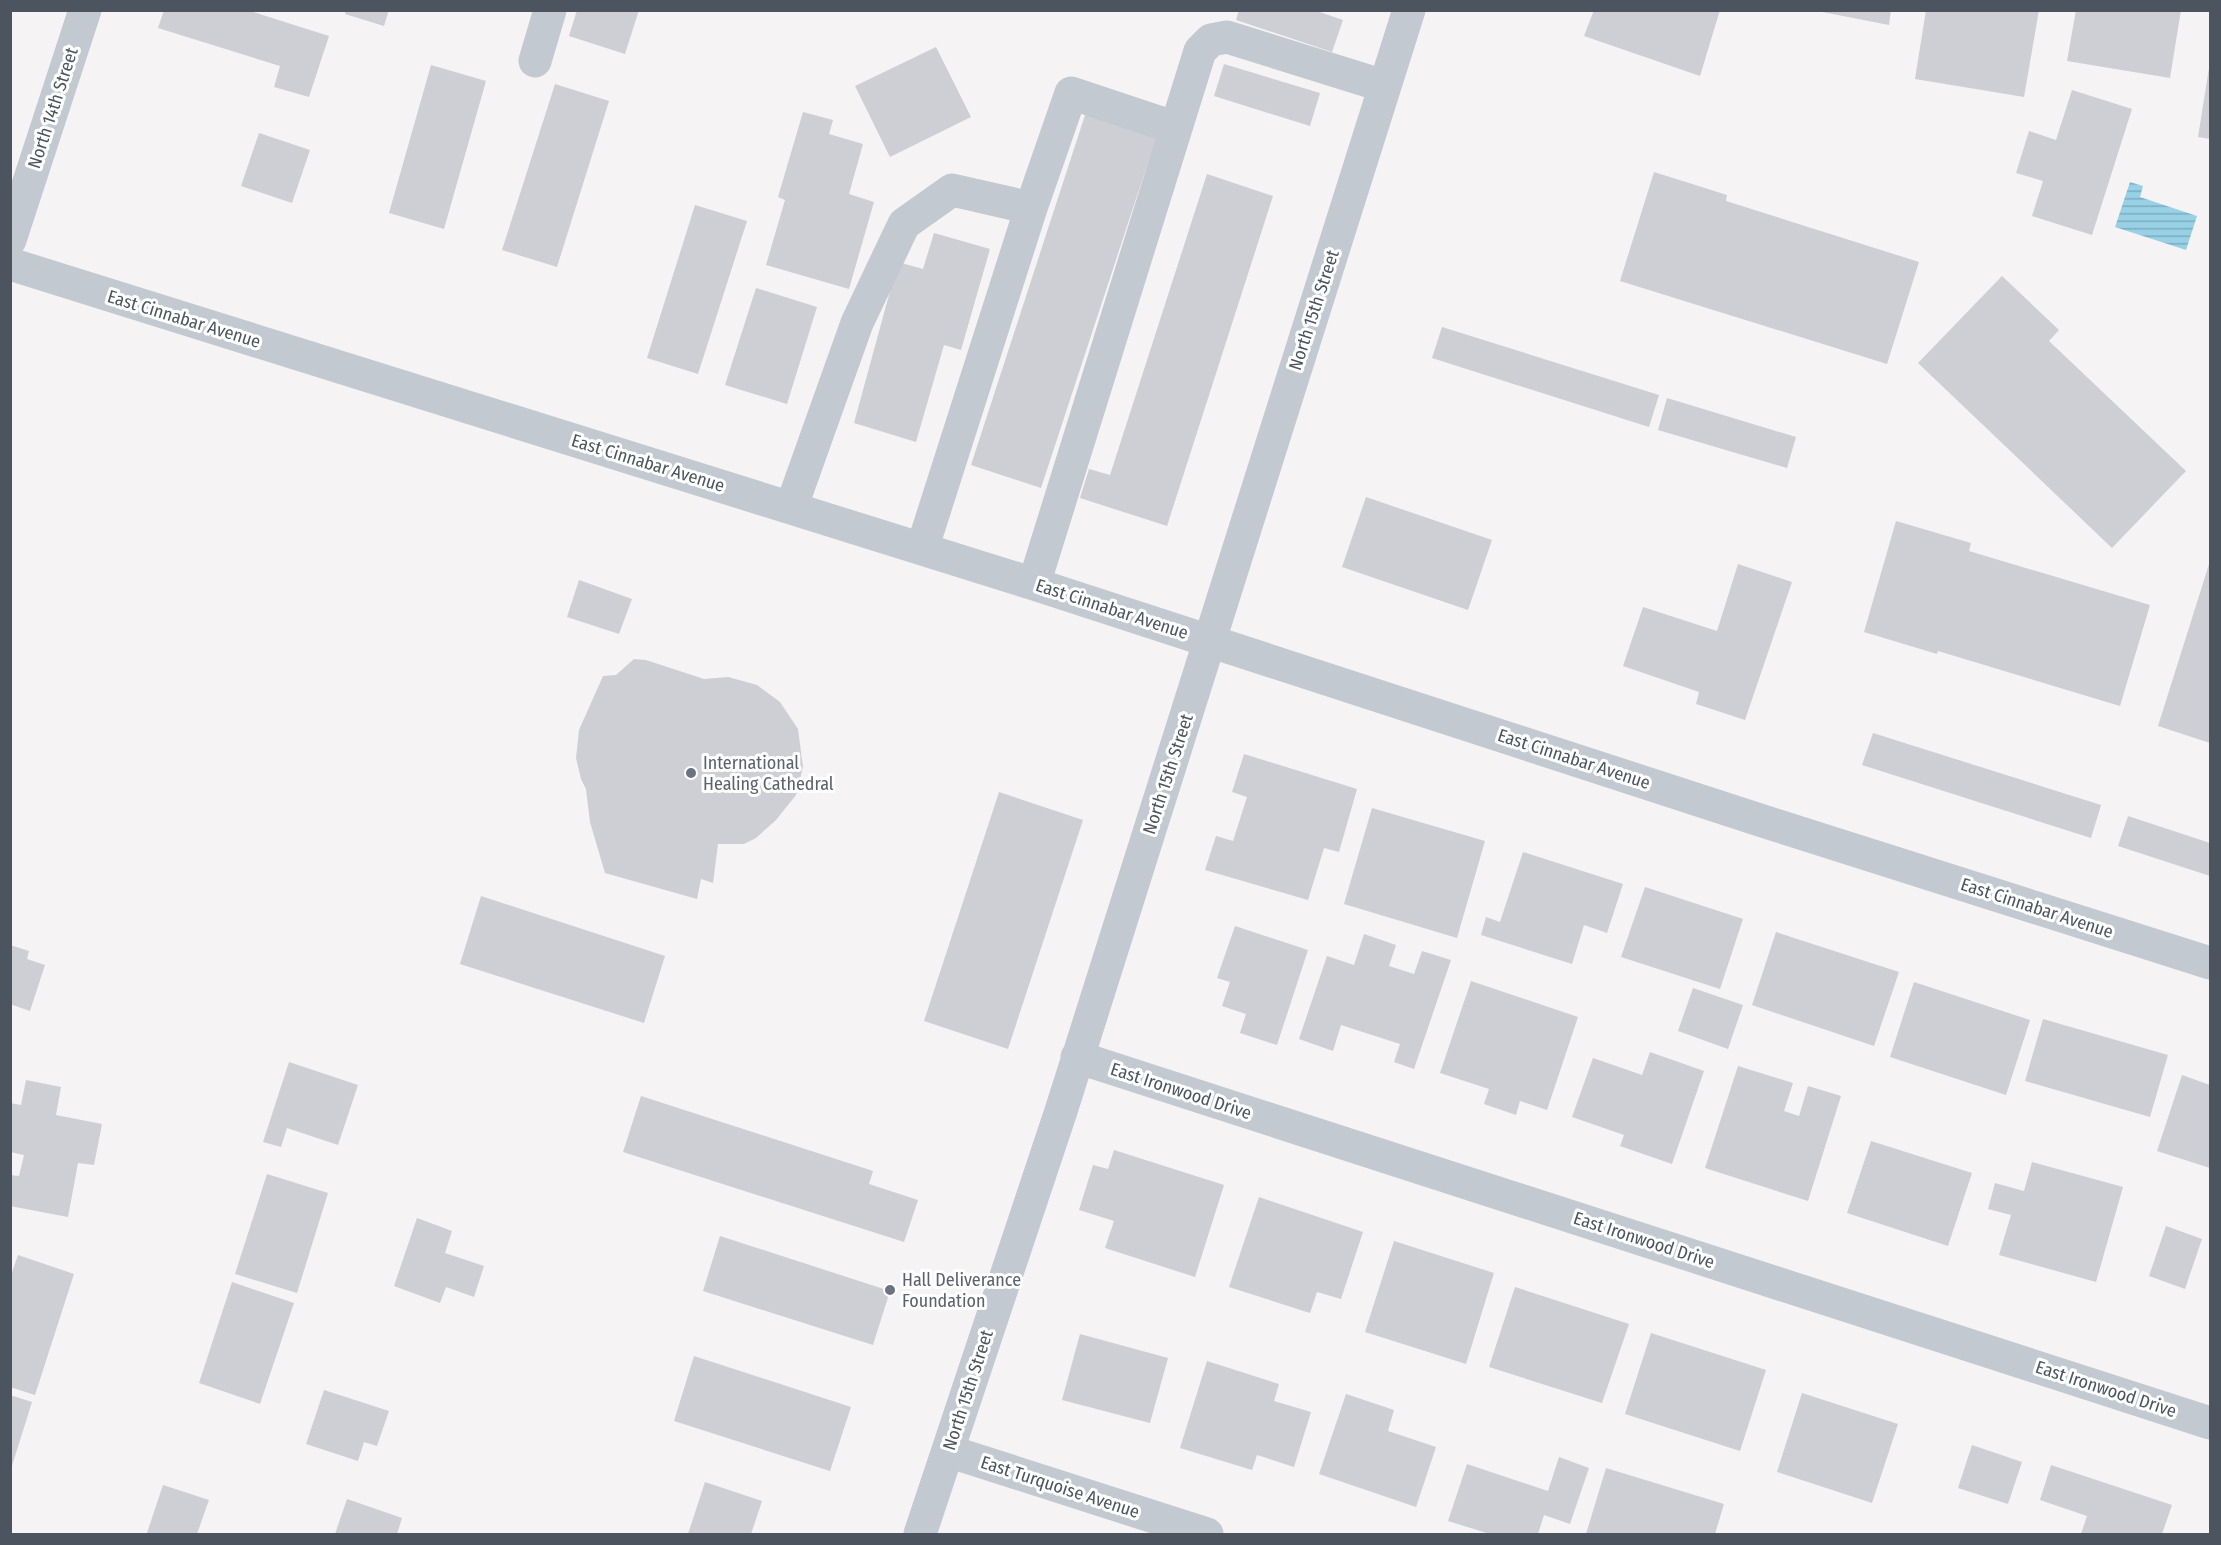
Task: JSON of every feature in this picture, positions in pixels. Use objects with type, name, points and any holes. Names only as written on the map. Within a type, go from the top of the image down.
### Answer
[{"type":"street","name":"North 14th Street","points":[[10,240],[85,10]]},
{"type":"street","points":[[535,61],[550,10]]},
{"type":"street","name":"North 15th Street","points":[[920,1534],[1211,641],[1408,10]]},
{"type":"street","points":[[1034,584],[1200,51],[1211,40],[1227,37],[1384,86]]},
{"type":"street","points":[[922,549],[1031,208],[1071,93],[1176,128]]},
{"type":"street","points":[[791,508],[857,323],[904,224],[952,190],[1031,208]]},
{"type":"street","name":"East Cinnabar Avenue","points":[[10,264],[1034,584],[1772,824],[2211,963]]},
{"type":"street","name":"East Ironwood Drive","points":[[1077,1057],[2211,1422]]},
{"type":"street","name":"East Turquoise Avenue","points":[[948,1451],[1207,1534]]},
{"type":"water","points":[[2130,182],[2143,186],[2140,197],[2197,216],[2186,250],[2115,227]]},
{"type":"building","points":[[164,10],[247,10],[329,36],[309,97],[274,87],[280,66],[158,28]]},
{"type":"building","points":[[346,10],[389,10],[384,26],[345,14]]},
{"type":"building","points":[[577,10],[639,10],[625,54],[569,36]]},
{"type":"building","points":[[1239,10],[1314,10],[1343,20],[1332,52],[1236,20]]},
{"type":"building","points":[[1594,10],[1720,10],[1700,76],[1584,36]]},
{"type":"building","points":[[1812,10],[1891,10],[1889,25]]},
{"type":"building","points":[[1926,10],[2039,10],[2024,97],[1915,79]]},
{"type":"building","points":[[2076,10],[2181,10],[2170,78],[2067,61]]},
{"type":"building","points":[[936,47],[971,117],[890,157],[855,86]]},
{"type":"building","points":[[1224,64],[1320,93],[1310,126],[1214,96]]},
{"type":"building","points":[[431,65],[486,81],[444,229],[389,213]]},
{"type":"building","points":[[2210,68],[2210,139],[2198,137]]},
{"type":"building","points":[[555,84],[609,101],[557,267],[502,250]]},
{"type":"building","points":[[2072,90],[2132,109],[2092,235],[2032,216],[2043,181],[2016,173],[2029,131],[2056,140]]},
{"type":"building","points":[[1087,109],[1158,132],[1041,488],[971,465]]},
{"type":"building","points":[[803,112],[833,120],[829,134],[863,144],[849,194],[874,202],[849,289],[766,265],[785,200],[778,197]]},
{"type":"building","points":[[259,133],[310,150],[292,203],[241,186]]},
{"type":"building","points":[[1654,172],[1727,195],[1726,201],[1919,262],[1887,364],[1620,281]]},
{"type":"building","points":[[1207,174],[1273,196],[1167,526],[1080,498],[1089,469],[1110,475]]},
{"type":"building","points":[[695,205],[747,221],[698,374],[647,358]]},
{"type":"building","points":[[934,233],[990,249],[961,350],[944,345],[916,442],[854,423],[898,262],[923,269]]},
{"type":"building","points":[[2002,276],[2059,330],[2049,341],[2186,471],[2112,548],[1918,363]]},
{"type":"building","points":[[756,288],[817,307],[787,404],[725,385]]},
{"type":"building","points":[[1442,327],[1659,395],[1649,427],[1432,358]]},
{"type":"building","points":[[1667,398],[1796,437],[1787,468],[1658,430]]},
{"type":"building","points":[[1366,497],[1492,540],[1468,610],[1342,567]]},
{"type":"building","points":[[1896,521],[1971,543],[1969,551],[2150,605],[2120,706],[1938,651],[1937,654],[1864,632]]},
{"type":"building","points":[[2210,561],[2210,743],[2158,726]]},
{"type":"building","points":[[1738,564],[1792,582],[1745,720],[1696,704],[1699,692],[1623,666],[1643,607],[1717,631]]},
{"type":"building","points":[[579,580],[632,599],[619,634],[567,617]]},
{"type":"building","name":"International Healing Cathedral","points":[[634,659],[646,660],[704,679],[728,677],[757,685],[780,702],[798,729],[803,767],[796,795],[776,820],[756,838],[744,844],[718,844],[713,883],[701,879],[697,899],[605,873],[590,822],[586,789],[576,758],[579,730],[603,676],[616,675]]},
{"type":"building","points":[[1873,733],[2101,805],[2091,838],[1862,765]]},
{"type":"building","points":[[1244,754],[1357,789],[1339,852],[1324,848],[1308,900],[1205,870],[1216,836],[1233,841],[1247,797],[1232,792]]},
{"type":"building","points":[[999,792],[1083,820],[1008,1049],[924,1021]]},
{"type":"building","points":[[1372,808],[1485,841],[1457,938],[1344,904]]},
{"type":"building","points":[[2128,816],[2210,843],[2210,876],[2118,846]]},
{"type":"building","points":[[1523,852],[1623,884],[1607,933],[1584,925],[1572,964],[1481,935],[1486,917],[1500,922]]},
{"type":"building","points":[[1645,887],[1743,919],[1720,989],[1621,957]]},
{"type":"building","points":[[481,896],[665,956],[644,1023],[460,964]]},
{"type":"building","points":[[1235,926],[1308,950],[1277,1045],[1240,1033],[1246,1014],[1222,1006],[1230,982],[1217,978]]},
{"type":"building","points":[[1776,932],[1899,972],[1874,1046],[1752,1005]]},
{"type":"building","points":[[1364,934],[1396,945],[1389,966],[1414,974],[1422,951],[1451,960],[1414,1069],[1394,1062],[1400,1044],[1341,1025],[1333,1051],[1299,1039],[1327,956],[1354,965]]},
{"type":"building","points":[[10,945],[29,951],[27,959],[45,965],[30,1011],[10,1004]]},
{"type":"building","points":[[1471,981],[1578,1017],[1547,1110],[1520,1101],[1516,1115],[1484,1104],[1489,1089],[1440,1073]]},
{"type":"building","points":[[1914,982],[2030,1020],[2006,1095],[1890,1057]]},
{"type":"building","points":[[1693,988],[1743,1005],[1728,1049],[1678,1031]]},
{"type":"building","points":[[2043,1019],[2168,1055],[2150,1117],[2025,1081]]},
{"type":"building","points":[[1650,1052],[1704,1071],[1672,1164],[1620,1146],[1624,1135],[1572,1117],[1593,1058],[1642,1075]]},
{"type":"building","points":[[289,1062],[358,1085],[338,1145],[287,1128],[281,1147],[263,1142]]},
{"type":"building","points":[[1738,1066],[1793,1083],[1784,1111],[1799,1116],[1808,1086],[1841,1096],[1808,1201],[1705,1168]]},
{"type":"building","points":[[2182,1075],[2210,1085],[2210,1168],[2157,1151]]},
{"type":"building","points":[[26,1080],[61,1087],[56,1115],[102,1124],[94,1165],[78,1163],[68,1217],[10,1206],[10,1175],[19,1176],[24,1155],[10,1152],[10,1103],[21,1105]]},
{"type":"building","points":[[641,1096],[873,1171],[869,1184],[918,1200],[904,1242],[623,1152]]},
{"type":"building","points":[[1871,1141],[1972,1173],[1948,1246],[1847,1213]]},
{"type":"building","points":[[1114,1150],[1224,1185],[1195,1277],[1105,1248],[1114,1221],[1079,1210],[1093,1165],[1108,1169]]},
{"type":"building","points":[[2032,1162],[2123,1187],[2096,1282],[1999,1255],[2011,1215],[1988,1209],[1995,1183],[2024,1191]]},
{"type":"building","points":[[267,1174],[328,1193],[297,1293],[235,1274]]},
{"type":"building","points":[[1259,1197],[1363,1232],[1341,1299],[1317,1292],[1310,1313],[1229,1287]]},
{"type":"building","points":[[417,1218],[452,1231],[445,1253],[484,1266],[474,1297],[446,1287],[440,1303],[394,1286]]},
{"type":"building","points":[[2166,1226],[2202,1239],[2185,1289],[2149,1276]]},
{"type":"building","points":[[720,1236],[890,1291],[873,1345],[703,1291]]},
{"type":"building","points":[[1394,1241],[1494,1273],[1466,1364],[1365,1332]]},
{"type":"building","points":[[18,1255],[74,1274],[35,1395],[10,1387],[10,1278]]},
{"type":"building","points":[[232,1282],[294,1303],[260,1404],[199,1383]]},
{"type":"building","points":[[1515,1287],[1629,1324],[1602,1403],[1489,1367]]},
{"type":"building","points":[[1651,1333],[1766,1370],[1740,1451],[1625,1414]]},
{"type":"building","points":[[1080,1334],[1168,1358],[1150,1423],[1062,1400]]},
{"type":"building","points":[[694,1356],[851,1407],[830,1471],[674,1421]]},
{"type":"building","points":[[1207,1361],[1279,1384],[1274,1401],[1311,1412],[1294,1467],[1257,1455],[1252,1470],[1180,1448]]},
{"type":"building","points":[[324,1390],[389,1411],[377,1446],[364,1442],[358,1461],[306,1444]]},
{"type":"building","points":[[1802,1393],[1898,1424],[1872,1503],[1777,1472]]},
{"type":"building","points":[[1346,1394],[1394,1410],[1388,1431],[1436,1447],[1416,1507],[1319,1474]]},
{"type":"building","points":[[10,1395],[32,1402],[11,1469],[10,1469]]},
{"type":"building","points":[[1972,1445],[2022,1462],[2008,1504],[1958,1488]]},
{"type":"building","points":[[1559,1457],[1589,1468],[1570,1524],[1544,1515],[1538,1534],[1490,1534],[1448,1521],[1467,1464],[1548,1491]]},
{"type":"building","points":[[2051,1465],[2172,1505],[2162,1534],[2081,1534],[2087,1516],[2040,1500]]},
{"type":"building","points":[[1606,1468],[1724,1504],[1715,1534],[1586,1534]]},
{"type":"building","points":[[705,1482],[762,1501],[751,1534],[688,1534]]},
{"type":"building","points":[[163,1485],[209,1500],[197,1534],[147,1533]]},
{"type":"building","points":[[347,1499],[402,1518],[397,1534],[335,1534]]},
{"type":"place","name":"International Healing Cathedral","points":[[691,773]]},
{"type":"place","name":"Hall Deliverance Foundation","points":[[890,1290]]}]
